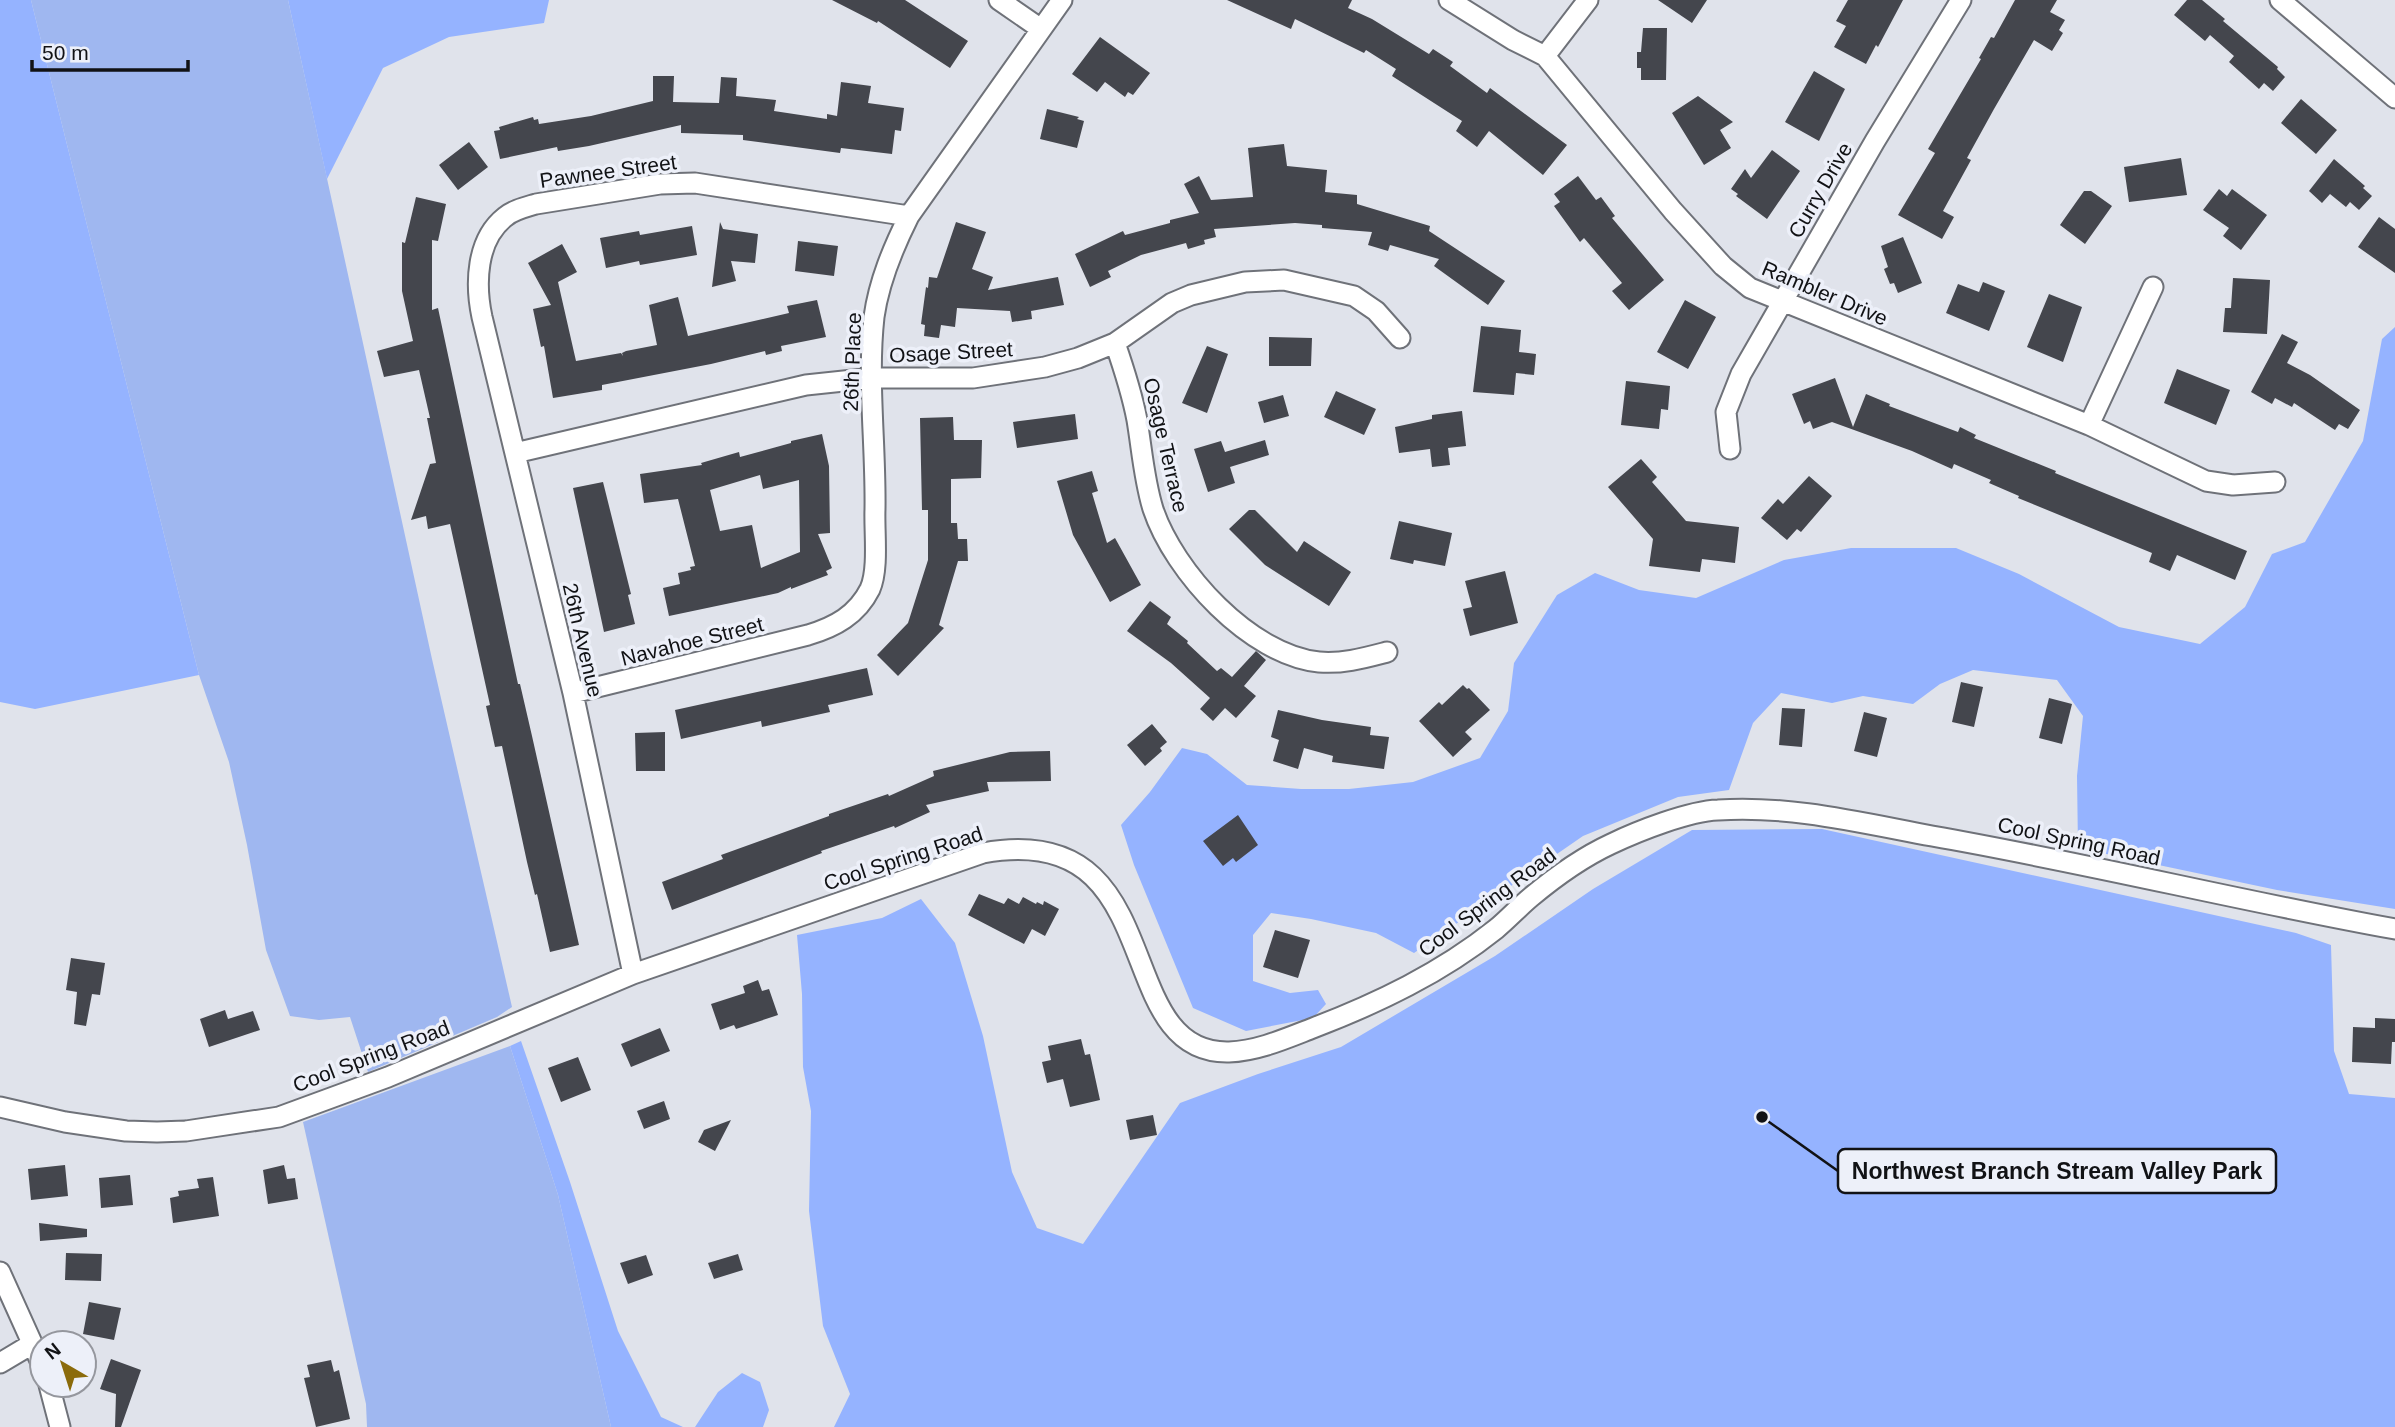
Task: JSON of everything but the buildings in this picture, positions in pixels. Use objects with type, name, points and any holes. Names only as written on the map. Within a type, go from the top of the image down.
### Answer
[{"type":"street","points":[[999,0],[1041,29]]},
{"type":"street","name":"26th Place","points":[[782,643],[843,621],[856,609],[871,587],[874,572],[875,490],[872,378],[874,315],[891,250],[909,216],[1062,0]]},
{"type":"street","name":"Rambler Drive","points":[[1448,0],[1513,40],[1545,56],[1673,211],[1716,258],[1749,288],[2088,425],[2206,481],[2233,485],[2275,482]]},
{"type":"street","points":[[1545,56],[1588,0]]},
{"type":"street","name":"Curry Drive","points":[[1730,449],[1726,412],[1741,374],[1875,141],[1961,0]]},
{"type":"street","points":[[2280,0],[2395,98]]},
{"type":"street","name":"Pawnee Street","points":[[482,317],[478,296],[479,266],[488,242],[505,217],[536,204],[677,183],[695,183],[909,216]]},
{"type":"street","name":"Osage Street","points":[[515,453],[806,385],[872,378],[973,378],[1016,373],[1078,358],[1115,343],[1162,310],[1191,295],[1245,282],[1284,280],[1354,296],[1383,318],[1400,338]]},
{"type":"street","points":[[2088,425],[2153,287]]},
{"type":"street","name":"26th Avenue","points":[[482,317],[573,693],[633,974]]},
{"type":"street","name":"Osage Terrace","points":[[1115,343],[1128,382],[1154,510],[1177,556],[1204,592],[1260,639],[1300,658],[1338,663],[1387,652]]},
{"type":"street","name":"Navahoe Street","points":[[573,693],[782,643]]},
{"type":"street","name":"Cool Spring Road","points":[[0,1107],[65,1122],[126,1131],[158,1132],[221,1127],[279,1116],[387,1077],[633,974],[983,853],[1009,848],[1052,853],[1085,869],[1098,881],[1119,912],[1157,1004],[1188,1040],[1225,1052],[1251,1049],[1356,1012],[1414,984],[1497,929],[1533,895],[1575,865],[1611,844],[1668,822],[1712,810],[1745,809],[1844,820],[1992,846],[2395,929]]},
{"type":"street","points":[[0,1272],[28,1335]]},
{"type":"street","points":[[0,1363],[28,1346]]},
{"type":"street","points":[[53,1399],[60,1427]]},
{"type":"shaded area","points":[[0,0],[31,0],[199,675],[35,709],[0,702]]},
{"type":"shaded area","points":[[31,0],[288,0],[432,659],[512,1007],[497,1017],[368,1072],[350,1017],[319,1020],[290,1016],[266,950],[229,762],[199,675]]},
{"type":"shaded area","points":[[288,0],[549,0],[544,23],[449,37],[383,68],[327,179]]},
{"type":"shaded area","points":[[2395,327],[2395,909],[2277,890],[2078,848],[2077,776],[2083,716],[2057,680],[1973,670],[1940,684],[1913,704],[1863,696],[1832,703],[1781,693],[1753,723],[1729,790],[1678,797],[1583,836],[1414,953],[1376,933],[1271,913],[1253,935],[1253,981],[1290,993],[1318,990],[1326,1004],[1313,1018],[1246,1031],[1193,1008],[1134,865],[1121,825],[1150,792],[1182,748],[1207,754],[1247,785],[1301,789],[1349,789],[1413,782],[1480,758],[1508,711],[1514,663],[1557,595],[1595,573],[1639,590],[1696,598],[1784,560],[1851,548],[1956,548],[2019,574],[2119,627],[2200,644],[2245,607],[2272,554],[2305,542],[2363,441],[2382,339]]},
{"type":"shaded area","points":[[1822,829],[2296,933],[2331,945],[2334,1051],[2349,1094],[2395,1098],[2395,1427],[834,1427],[850,1394],[823,1326],[809,1211],[811,1111],[803,1067],[802,994],[797,935],[882,918],[921,899],[955,943],[983,1036],[1012,1172],[1037,1228],[1083,1244],[1180,1103],[1341,1047],[1495,956],[1593,889],[1692,830]]},
{"type":"shaded area","points":[[521,1041],[618,1331],[661,1417],[683,1427],[611,1427],[558,1195],[510,1046]]},
{"type":"shaded area","points":[[510,1046],[558,1195],[611,1427],[367,1427],[366,1404],[303,1122]]},
{"type":"shaded area","points":[[742,1373],[760,1382],[769,1410],[763,1427],[695,1427],[718,1392]]},
{"type":"place","name":"Northwest Branch Stream Valley Park","points":[[1762,1117]]}]
